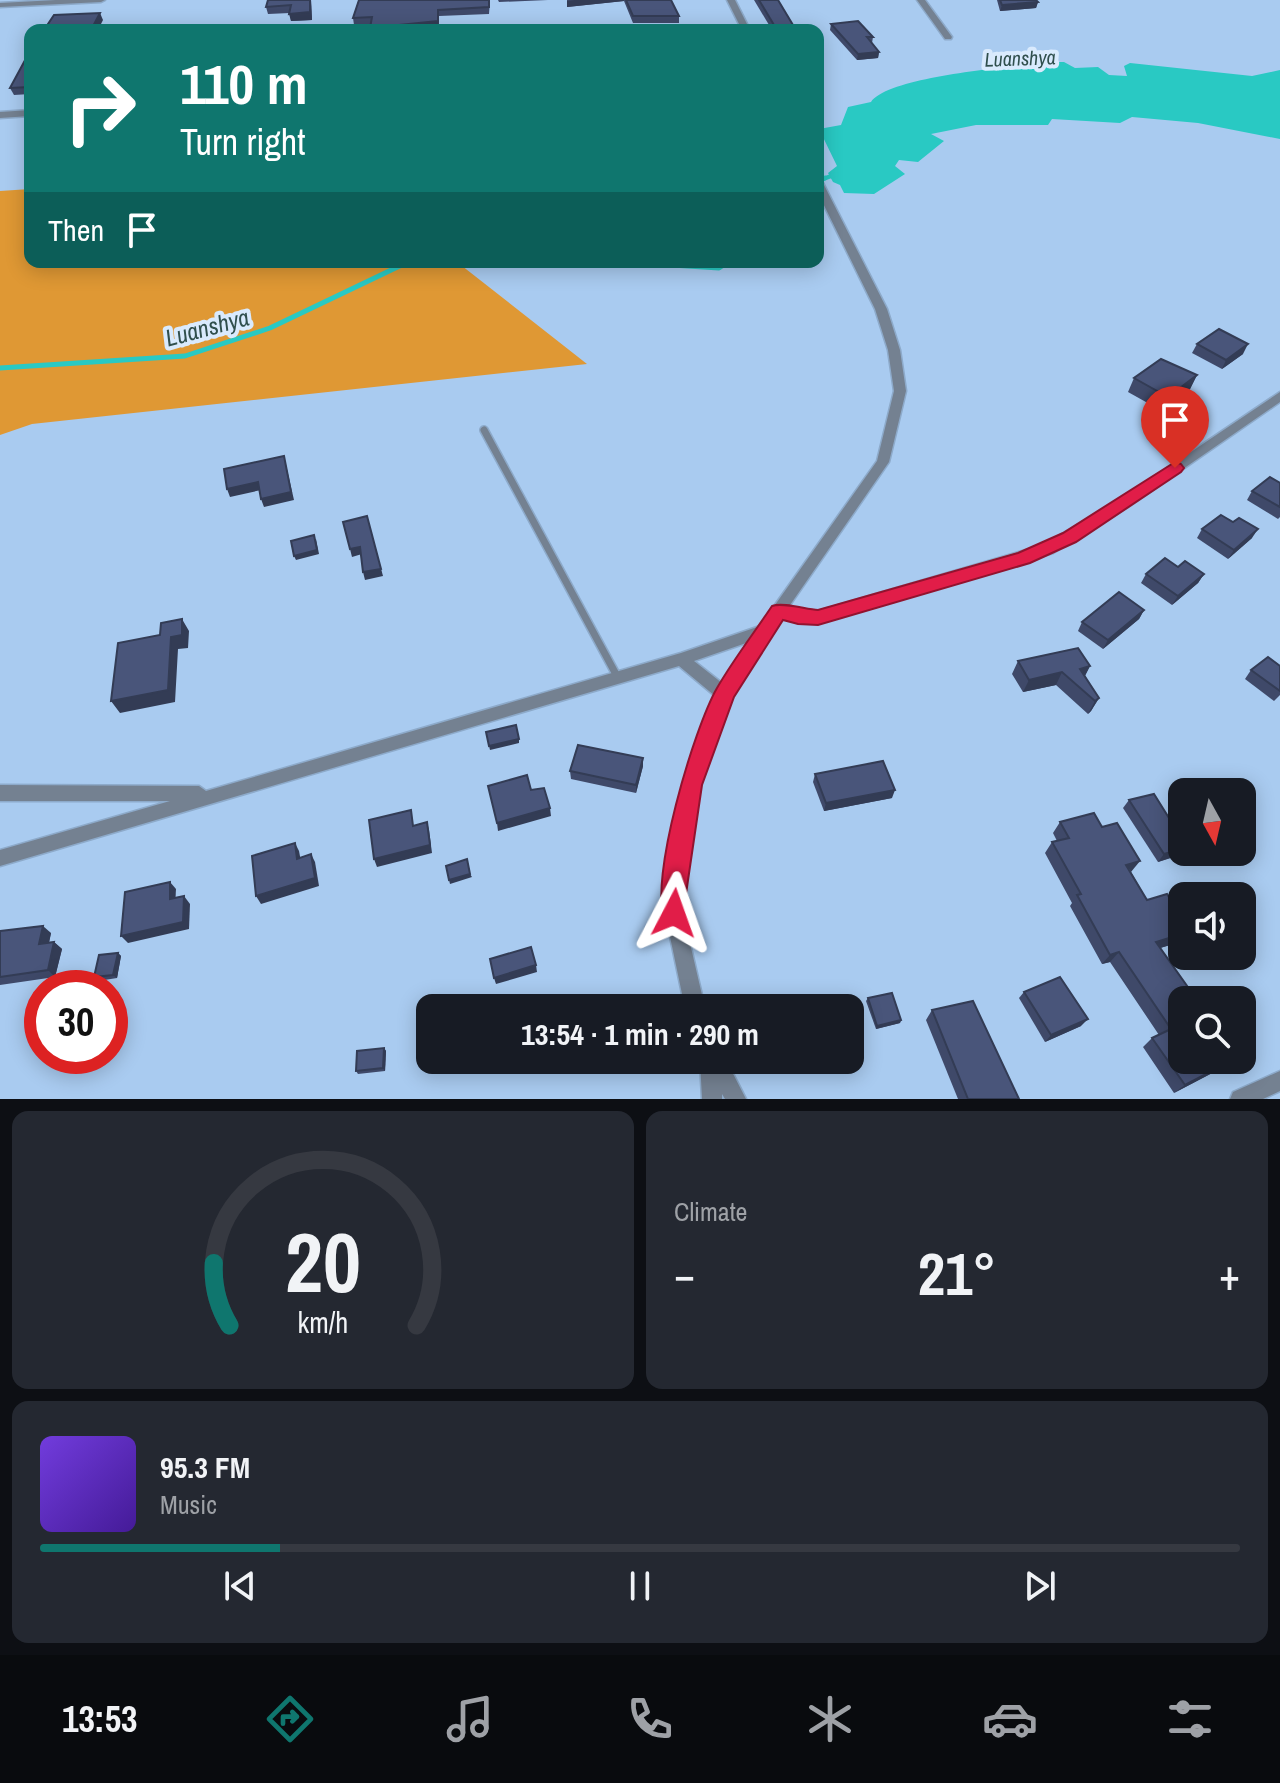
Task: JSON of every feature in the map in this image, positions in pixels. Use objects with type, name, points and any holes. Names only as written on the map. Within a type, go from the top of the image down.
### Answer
[{"type":"street","points":[[0,5],[101,0]]},
{"type":"street","points":[[731,0],[743,24]]},
{"type":"street","points":[[921,0],[948,37]]},
{"type":"street","points":[[0,115],[24,113]]},
{"type":"street","points":[[692,994],[674,913],[677,862],[691,785],[724,694],[883,462],[900,391],[894,350],[881,309],[824,196]]},
{"type":"street","points":[[779,611],[798,617],[818,617],[1048,549],[1123,504],[1280,396]]},
{"type":"street","points":[[0,858],[215,794],[343,761],[682,660],[765,630]]},
{"type":"street","points":[[682,660],[724,694]]},
{"type":"street","points":[[0,793],[215,794]]},
{"type":"street","points":[[712,1099],[713,1074]]},
{"type":"street","points":[[721,1074],[736,1099]]},
{"type":"street","points":[[1240,1099],[1280,1081]]},
{"type":"lane","points":[[484,430],[618,678]]},
{"type":"shaded area","points":[[1064,62],[1075,68],[1098,67],[1109,75],[1127,76],[1124,66],[1130,63],[1252,76],[1280,70],[1280,139],[1198,123],[1132,117],[1120,123],[1052,119],[1048,125],[976,125],[931,134],[944,141],[918,162],[899,160],[895,166],[905,174],[874,194],[844,193],[840,185],[833,182],[828,173],[837,166],[824,139],[824,128],[841,125],[848,107],[871,102],[882,93],[901,85],[981,70]]},
{"type":"shaded area","points":[[24,189],[24,268],[465,268],[587,364],[32,424],[0,435],[0,191]]},
{"type":"building","points":[[268,0],[310,0],[310,12],[289,14],[291,5],[266,7]]},
{"type":"building","points":[[359,0],[489,0],[489,7],[438,10],[438,21],[371,24],[372,17],[353,18]]},
{"type":"building","points":[[626,0],[671,0],[679,16],[633,16]]},
{"type":"building","points":[[759,0],[778,0],[792,24],[773,24]]},
{"type":"building","points":[[1000,0],[1036,0],[1038,2],[1002,5]]},
{"type":"building","points":[[100,13],[94,24],[48,24],[54,15]]},
{"type":"building","points":[[858,21],[873,37],[867,37],[879,52],[858,54],[831,24]]},
{"type":"building","points":[[24,62],[24,87],[10,88]]},
{"type":"building","points":[[1219,329],[1248,344],[1226,360],[1197,344]]},
{"type":"building","points":[[1161,359],[1197,375],[1168,397],[1134,378]]},
{"type":"building","points":[[284,456],[291,492],[261,499],[258,482],[227,489],[224,469]]},
{"type":"building","points":[[1270,477],[1280,483],[1280,507],[1252,491]]},
{"type":"building","points":[[1221,515],[1233,522],[1239,518],[1258,529],[1234,550],[1202,529]]},
{"type":"building","points":[[367,516],[381,569],[363,572],[360,547],[350,549],[343,522]]},
{"type":"building","points":[[314,535],[317,550],[294,556],[291,541]]},
{"type":"building","points":[[1165,558],[1178,567],[1185,561],[1204,574],[1178,596],[1146,574]]},
{"type":"building","points":[[1119,592],[1144,610],[1108,640],[1082,622]]},
{"type":"building","points":[[182,619],[182,635],[171,637],[168,690],[111,701],[118,643],[160,635],[161,623]]},
{"type":"building","points":[[1078,648],[1090,666],[1080,669],[1099,698],[1095,701],[1062,672],[1029,680],[1018,661]]},
{"type":"building","points":[[1268,657],[1280,666],[1280,691],[1251,670]]},
{"type":"building","points":[[516,725],[519,739],[489,746],[486,732]]},
{"type":"building","points":[[578,745],[643,758],[636,785],[570,771]]},
{"type":"building","points":[[883,761],[895,790],[826,803],[815,774]]},
{"type":"building","points":[[527,775],[531,790],[544,788],[550,808],[497,823],[488,786]]},
{"type":"building","points":[[1154,794],[1168,816],[1168,853],[1164,854],[1129,800]]},
{"type":"building","points":[[411,810],[413,826],[427,822],[430,845],[374,859],[369,820]]},
{"type":"building","points":[[1094,813],[1102,827],[1117,823],[1140,861],[1126,865],[1147,900],[1168,896],[1168,938],[1156,942],[1168,959],[1168,970],[1176,970],[1187,986],[1168,986],[1168,1025],[1119,952],[1110,955],[1077,895],[1081,894],[1052,842],[1069,838],[1060,822]]},
{"type":"building","points":[[295,843],[297,859],[311,854],[315,878],[256,896],[252,856]]},
{"type":"building","points":[[467,859],[470,874],[449,880],[446,866]]},
{"type":"building","points":[[170,882],[170,899],[184,896],[183,922],[121,936],[125,892]]},
{"type":"building","points":[[43,926],[39,944],[54,942],[48,970],[24,970],[24,974],[0,977],[0,931]]},
{"type":"building","points":[[531,947],[536,965],[494,978],[490,959]]},
{"type":"building","points":[[118,953],[114,970],[96,970],[99,955]]},
{"type":"building","points":[[1060,977],[1088,1019],[1051,1035],[1024,992]]},
{"type":"building","points":[[892,993],[901,1020],[877,1026],[868,998]]},
{"type":"building","points":[[973,1001],[1019,1099],[968,1099],[932,1010]]},
{"type":"building","points":[[1168,1030],[1168,1061],[1152,1038]]},
{"type":"building","points":[[384,1048],[383,1068],[356,1071],[357,1051]]},
{"type":"building","points":[[1177,1074],[1206,1074],[1185,1085]]},
{"type":"waterway","name":"Luanshya","points":[[824,179],[837,174]]},
{"type":"waterway","name":"Luanshya","points":[[0,368],[185,356],[270,328],[395,268]]},
{"type":"route","points":[[674,913],[677,862],[691,785],[724,694],[779,611],[798,617],[818,617],[1024,558],[1069,537],[1175,468]]}]
